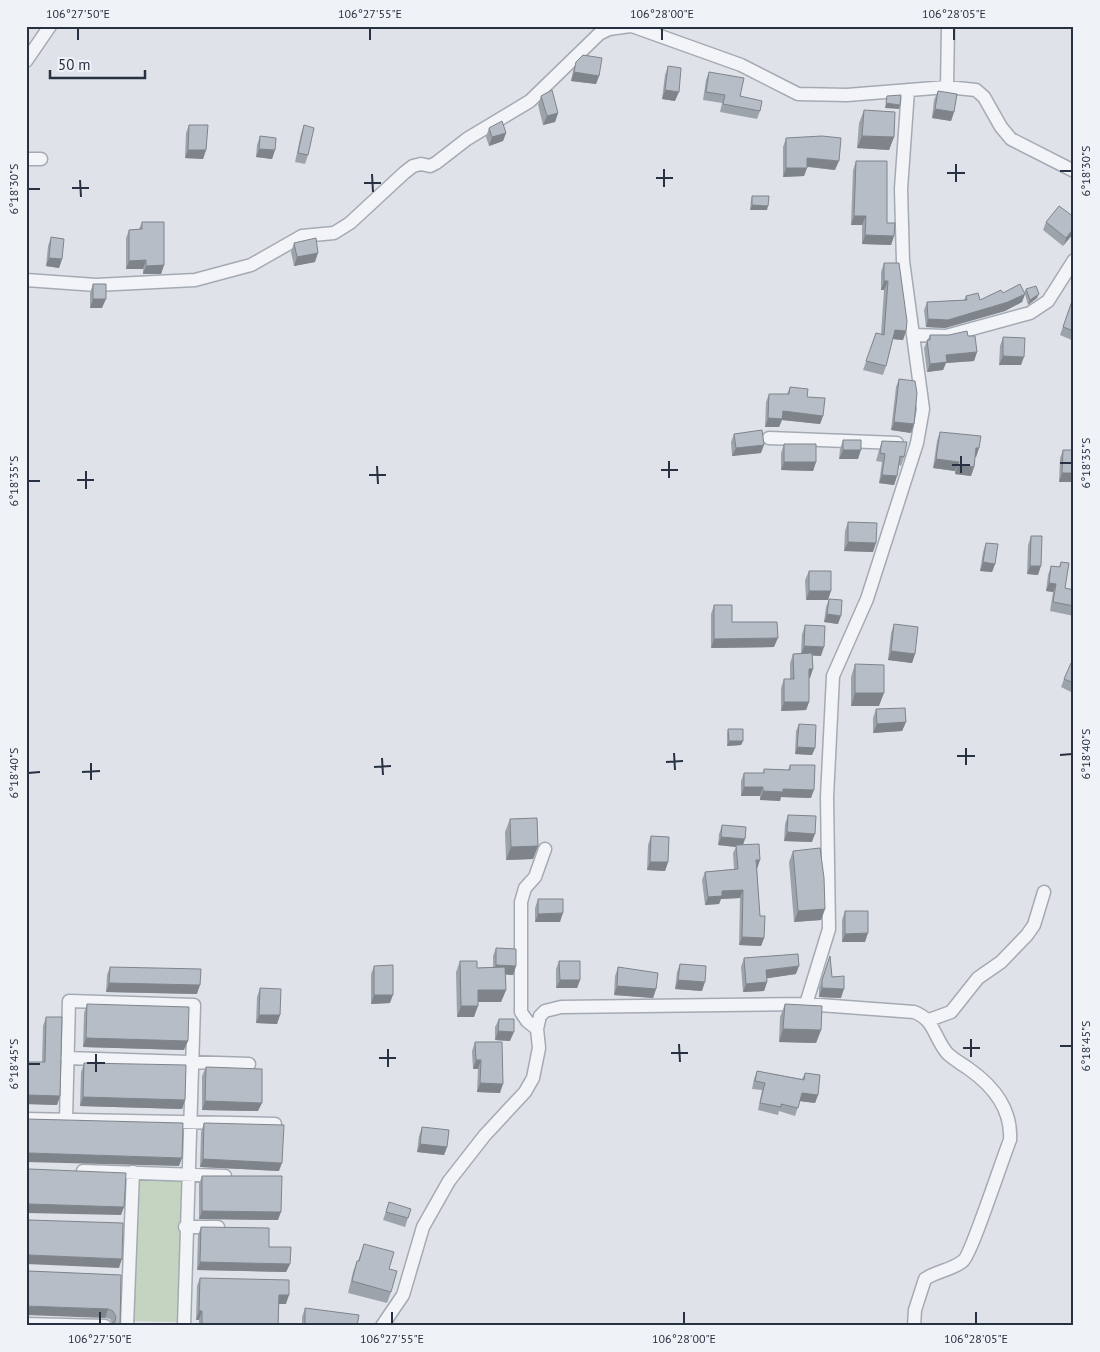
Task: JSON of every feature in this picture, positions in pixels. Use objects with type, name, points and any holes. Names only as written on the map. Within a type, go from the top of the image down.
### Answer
[{"type":"street","points":[[26,61],[50,26]]},
{"type":"street","points":[[26,280],[96,285],[195,280],[251,265],[302,236],[334,233],[350,223],[404,172],[413,166],[421,164],[430,166],[436,163],[467,139],[530,101],[599,34],[609,29],[631,26],[741,65],[798,94],[847,95],[947,87],[976,90],[984,97],[1000,127],[1012,139],[1074,171]]},
{"type":"street","points":[[947,87],[948,26]]},
{"type":"street","points":[[806,1004],[829,929],[827,797],[833,676],[867,599],[917,443],[923,409],[903,261],[901,189],[908,90]]},
{"type":"street","points":[[26,159],[41,159]]},
{"type":"street","points":[[912,335],[946,336],[1030,313],[1048,301],[1074,260]]},
{"type":"street","points":[[769,438],[917,443]]},
{"type":"street","points":[[537,1029],[527,1022],[521,1012],[521,894],[535,877],[545,849]]},
{"type":"street","points":[[929,1020],[951,1012],[978,978],[1001,962],[1027,936],[1034,925],[1044,892]]},
{"type":"street","points":[[66,1119],[69,1001],[194,1005],[185,1226],[189,1278],[184,1326]]},
{"type":"street","points":[[382,1326],[403,1295],[423,1227],[449,1181],[485,1135],[524,1092],[533,1078],[539,1048],[537,1029],[540,1016],[545,1011],[561,1007],[806,1004],[914,1012],[925,1016],[929,1020],[938,1041],[950,1055],[986,1082],[1003,1106],[1011,1128],[1010,1140],[978,1223],[971,1250],[965,1260],[925,1279],[915,1310],[914,1326]]},
{"type":"street","points":[[67,1058],[249,1064]]},
{"type":"street","points":[[26,1119],[275,1124]]},
{"type":"street","points":[[74,1171],[236,1177]]},
{"type":"street","points":[[127,1326],[124,1276],[126,1224],[132,1172]]},
{"type":"street","points":[[185,1226],[234,1228]]},
{"type":"street","points":[[26,1324],[105,1326]]},
{"type":"green space","points":[[136,1178],[182,1179],[178,1322],[132,1321]]},
{"type":"building","points":[[583,55],[602,58],[599,76],[574,72],[576,62]]},
{"type":"building","points":[[668,66],[681,68],[679,92],[665,90]]},
{"type":"building","points":[[709,72],[744,78],[740,96],[762,101],[760,111],[723,104],[725,95],[706,92]]},
{"type":"building","points":[[552,90],[558,113],[547,116],[541,96]]},
{"type":"building","points":[[938,91],[957,94],[954,112],[935,109]]},
{"type":"building","points":[[901,95],[900,105],[886,103],[887,96]]},
{"type":"building","points":[[864,110],[895,112],[894,137],[862,136]]},
{"type":"building","points":[[502,121],[506,133],[492,137],[489,128]]},
{"type":"building","points":[[189,125],[208,125],[206,150],[188,150]]},
{"type":"building","points":[[304,125],[314,128],[308,155],[298,153]]},
{"type":"building","points":[[260,136],[276,138],[275,150],[259,149]]},
{"type":"building","points":[[822,136],[841,138],[839,161],[807,158],[807,168],[786,168],[786,138]]},
{"type":"building","points":[[856,161],[887,161],[887,223],[895,223],[894,236],[865,235],[866,216],[854,216]]},
{"type":"building","points":[[752,196],[769,196],[768,206],[752,205]]},
{"type":"building","points":[[1059,206],[1074,217],[1074,228],[1066,238],[1046,222]]},
{"type":"building","points":[[142,222],[164,222],[164,265],[146,266],[146,260],[129,261],[129,230],[142,229]]},
{"type":"building","points":[[51,237],[64,239],[62,259],[49,258]]},
{"type":"building","points":[[316,238],[318,253],[297,257],[294,243]]},
{"type":"building","points":[[884,263],[899,263],[907,321],[906,331],[895,330],[886,366],[866,361],[876,333],[884,335],[888,281],[884,281]]},
{"type":"building","points":[[93,284],[106,284],[106,299],[93,299]]},
{"type":"building","points":[[1020,284],[1025,294],[1008,302],[948,320],[928,319],[927,302],[967,300],[966,296],[978,293],[980,300],[1001,290],[1003,293]]},
{"type":"building","points":[[1036,286],[1039,294],[1030,300],[1026,289]]},
{"type":"building","points":[[1072,301],[1074,302],[1074,331],[1063,327]]},
{"type":"building","points":[[967,331],[968,336],[975,336],[977,352],[946,355],[947,362],[930,364],[927,340],[930,340],[930,335],[949,335]]},
{"type":"building","points":[[1003,337],[1025,338],[1024,357],[1003,356]]},
{"type":"building","points":[[899,379],[915,381],[917,393],[914,424],[894,422]]},
{"type":"building","points":[[790,387],[808,389],[807,397],[825,398],[823,416],[783,411],[782,419],[768,418],[769,394],[789,394]]},
{"type":"building","points":[[762,430],[764,445],[736,448],[734,434]]},
{"type":"building","points":[[940,432],[981,436],[979,448],[976,448],[974,467],[958,465],[959,462],[936,459]]},
{"type":"building","points":[[843,440],[861,440],[861,450],[843,450]]},
{"type":"building","points":[[882,441],[907,442],[904,457],[900,456],[897,476],[882,475],[885,454],[880,453]]},
{"type":"building","points":[[784,444],[816,444],[816,462],[784,462]]},
{"type":"building","points":[[1063,450],[1074,450],[1074,473],[1062,473]]},
{"type":"building","points":[[848,522],[877,523],[876,543],[848,542]]},
{"type":"building","points":[[1031,536],[1042,536],[1041,566],[1030,566]]},
{"type":"building","points":[[986,543],[998,544],[995,564],[983,562]]},
{"type":"building","points":[[1061,562],[1069,563],[1065,588],[1074,590],[1074,606],[1053,602],[1056,584],[1049,583],[1051,566],[1060,567]]},
{"type":"building","points":[[809,571],[831,571],[831,591],[809,591]]},
{"type":"building","points":[[829,599],[842,600],[841,616],[827,614]]},
{"type":"building","points":[[714,605],[732,605],[732,622],[777,622],[778,638],[714,639]]},
{"type":"building","points":[[894,624],[918,627],[915,654],[891,651]]},
{"type":"building","points":[[805,625],[825,626],[824,647],[804,646]]},
{"type":"building","points":[[812,653],[813,669],[809,669],[809,702],[784,702],[784,679],[794,679],[793,654]]},
{"type":"building","points":[[1071,663],[1074,664],[1074,683],[1064,679]]},
{"type":"building","points":[[855,664],[884,665],[884,693],[855,693]]},
{"type":"building","points":[[905,708],[906,722],[877,724],[876,709]]},
{"type":"building","points":[[799,724],[816,725],[815,748],[797,747]]},
{"type":"building","points":[[728,729],[743,729],[743,741],[729,741]]},
{"type":"building","points":[[790,765],[815,765],[814,790],[783,789],[783,792],[763,791],[763,787],[744,787],[744,773],[764,773],[764,769],[790,770]]},
{"type":"building","points":[[788,815],[816,816],[815,834],[787,832]]},
{"type":"building","points":[[537,818],[538,846],[511,847],[510,819]]},
{"type":"building","points":[[722,825],[746,827],[745,839],[721,837]]},
{"type":"building","points":[[651,836],[669,837],[668,862],[650,862]]},
{"type":"building","points":[[759,844],[760,860],[756,860],[760,916],[765,916],[764,938],[742,937],[743,890],[722,891],[722,896],[708,897],[705,872],[738,869],[736,845]]},
{"type":"building","points":[[820,848],[824,878],[825,909],[798,911],[793,851]]},
{"type":"building","points":[[538,899],[563,899],[563,913],[538,914]]},
{"type":"building","points":[[845,911],[868,911],[868,933],[845,934]]},
{"type":"building","points":[[496,948],[516,949],[516,966],[496,965]]},
{"type":"building","points":[[798,954],[799,966],[766,970],[767,982],[746,984],[744,958]]},
{"type":"building","points":[[830,956],[832,977],[844,976],[844,989],[822,988],[822,980]]},
{"type":"building","points":[[460,961],[477,961],[477,968],[505,967],[506,990],[478,990],[478,1006],[461,1006]]},
{"type":"building","points":[[559,961],[580,961],[580,980],[560,980]]},
{"type":"building","points":[[680,964],[706,966],[705,982],[678,980]]},
{"type":"building","points":[[393,965],[393,995],[374,995],[374,966]]},
{"type":"building","points":[[110,967],[201,969],[200,985],[109,983]]},
{"type":"building","points":[[618,967],[658,973],[656,989],[617,986]]},
{"type":"building","points":[[260,988],[281,989],[280,1015],[259,1015]]},
{"type":"building","points":[[87,1004],[189,1007],[188,1041],[86,1038]]},
{"type":"building","points":[[785,1004],[822,1006],[821,1030],[783,1029]]},
{"type":"building","points":[[46,1017],[62,1017],[60,1096],[26,1095],[27,1062],[45,1062]]},
{"type":"building","points":[[499,1019],[514,1019],[514,1032],[498,1031]]},
{"type":"building","points":[[475,1042],[502,1042],[503,1084],[480,1083],[481,1060],[476,1060]]},
{"type":"building","points":[[84,1063],[186,1065],[185,1100],[83,1097]]},
{"type":"building","points":[[206,1067],[262,1069],[262,1103],[205,1101]]},
{"type":"building","points":[[757,1071],[804,1080],[805,1073],[820,1075],[818,1095],[802,1093],[798,1108],[781,1104],[781,1107],[760,1103],[765,1083],[755,1081]]},
{"type":"building","points":[[26,1119],[183,1123],[182,1158],[29,1153],[26,1155]]},
{"type":"building","points":[[204,1123],[284,1125],[282,1163],[203,1159]]},
{"type":"building","points":[[422,1127],[449,1130],[447,1147],[420,1144]]},
{"type":"building","points":[[26,1168],[126,1173],[124,1207],[29,1204],[26,1206]]},
{"type":"building","points":[[202,1176],[282,1176],[281,1212],[202,1211]]},
{"type":"building","points":[[389,1202],[411,1209],[408,1218],[386,1212]]},
{"type":"building","points":[[26,1219],[123,1223],[122,1259],[29,1255],[26,1257]]},
{"type":"building","points":[[201,1227],[269,1228],[269,1247],[291,1247],[290,1264],[200,1262]]},
{"type":"building","points":[[364,1244],[394,1252],[389,1269],[397,1271],[391,1292],[352,1281]]},
{"type":"building","points":[[26,1270],[121,1275],[120,1326],[26,1326],[108,1325],[115,1322],[116,1317],[113,1311],[108,1309],[26,1306]]},
{"type":"building","points":[[200,1278],[289,1280],[289,1295],[279,1295],[278,1326],[202,1326],[202,1311],[199,1311]]},
{"type":"building","points":[[305,1308],[359,1315],[357,1326],[328,1326],[319,1324],[319,1326],[305,1326]]}]
